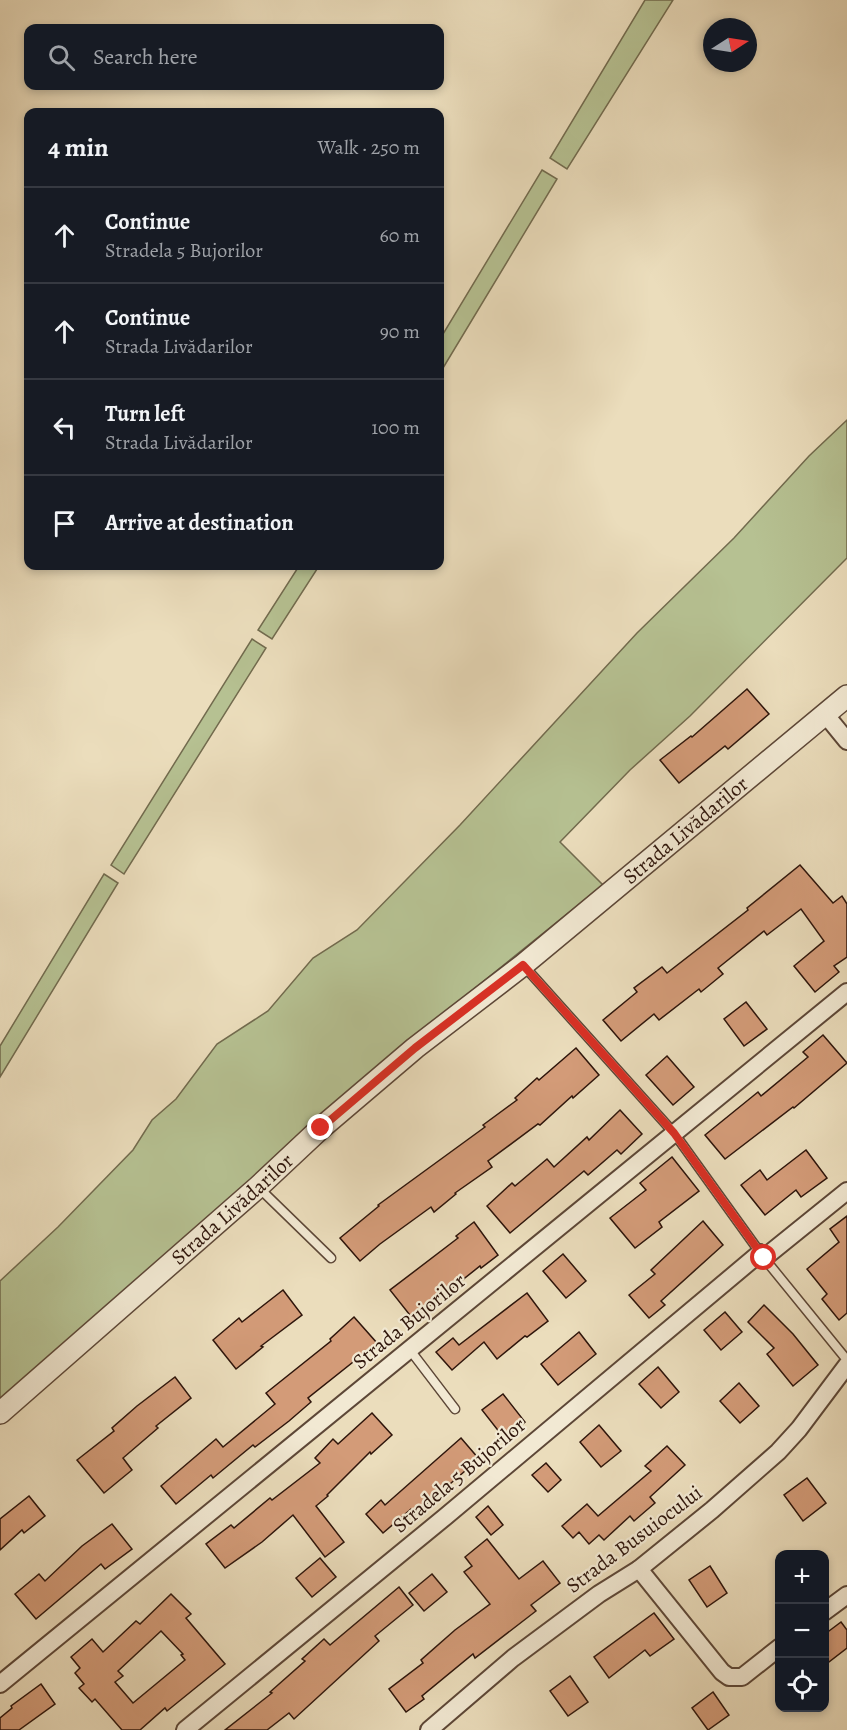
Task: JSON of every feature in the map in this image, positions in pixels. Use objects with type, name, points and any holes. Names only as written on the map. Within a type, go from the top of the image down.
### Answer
[{"type":"street","name":"Strada Livădarilor","points":[[0,1413],[258,1187],[321,1128],[415,1048],[523,965],[847,696]]},
{"type":"street","points":[[825,714],[847,741]]},
{"type":"street","name":"Strada Bujorilor","points":[[0,1684],[847,992]]},
{"type":"street","name":"Stradela 5 Bujorilor","points":[[185,1730],[762,1256],[847,1191]]},
{"type":"street","name":"Strada Busuiocului","points":[[429,1730],[513,1658],[599,1594],[639,1569],[712,1510],[778,1452],[799,1429],[847,1365]]},
{"type":"street","points":[[639,1569],[722,1672],[729,1677],[742,1677],[775,1651]]},
{"type":"street","points":[[829,1609],[847,1595]]},
{"type":"lane","points":[[523,965],[674,1133],[762,1256],[847,1360]]},
{"type":"lane","points":[[258,1187],[331,1258]]},
{"type":"lane","points":[[410,1350],[455,1410]]},
{"type":"green space","points":[[645,0],[673,0],[567,169],[550,158]]},
{"type":"green space","points":[[542,170],[557,179],[444,366],[444,332]]},
{"type":"green space","points":[[847,420],[847,558],[690,716],[630,770],[560,842],[603,885],[402,1047],[0,1400],[0,1281],[58,1227],[133,1150],[152,1120],[176,1099],[217,1044],[268,1011],[313,958],[357,930],[460,825],[637,633],[734,538],[809,456]]},
{"type":"green space","points":[[296,570],[316,570],[272,639],[258,630]]},
{"type":"green space","points":[[252,639],[266,648],[124,874],[111,865]]},
{"type":"green space","points":[[104,874],[118,883],[0,1077],[0,1046]]},
{"type":"building","points":[[747,689],[769,714],[728,749],[725,746],[679,783],[660,760],[692,737]]},
{"type":"building","points":[[800,865],[833,903],[842,896],[847,904],[847,957],[834,966],[839,972],[815,992],[794,966],[824,941],[801,909],[767,935],[764,931],[718,968],[723,974],[701,992],[699,989],[659,1020],[654,1014],[621,1041],[603,1020],[637,992],[634,988],[662,967],[667,973],[748,910],[747,908]]},
{"type":"building","points":[[746,1002],[767,1029],[744,1046],[724,1019]]},
{"type":"building","points":[[823,1035],[847,1063],[794,1108],[725,1159],[705,1135],[758,1092],[761,1096],[808,1057],[803,1052]]},
{"type":"building","points":[[576,1048],[599,1075],[540,1125],[538,1124],[488,1161],[492,1167],[455,1193],[434,1212],[431,1207],[360,1261],[340,1238],[378,1205],[485,1127],[483,1125],[517,1100],[515,1098],[537,1078],[539,1080]]},
{"type":"building","points":[[667,1056],[694,1087],[673,1105],[646,1075]]},
{"type":"building","points":[[620,1110],[642,1134],[621,1154],[617,1150],[588,1175],[584,1171],[510,1233],[487,1206],[512,1183],[515,1186],[547,1159],[554,1167],[587,1137],[589,1140]]},
{"type":"building","points":[[806,1150],[827,1178],[801,1197],[796,1190],[765,1215],[741,1185],[760,1170],[767,1180]]},
{"type":"building","points":[[672,1157],[699,1191],[659,1222],[662,1227],[635,1248],[610,1218],[646,1190],[640,1183]]},
{"type":"building","points":[[847,1216],[847,1313],[839,1320],[822,1299],[827,1294],[807,1269],[839,1242],[830,1229]]},
{"type":"building","points":[[703,1221],[723,1245],[661,1301],[665,1305],[649,1318],[629,1295],[655,1274],[651,1270]]},
{"type":"building","points":[[474,1222],[498,1255],[481,1268],[480,1266],[413,1319],[390,1290],[458,1238],[456,1236]]},
{"type":"building","points":[[563,1254],[586,1281],[566,1298],[543,1271]]},
{"type":"building","points":[[283,1290],[302,1315],[261,1346],[263,1347],[236,1369],[213,1340],[239,1318],[242,1322]]},
{"type":"building","points":[[527,1293],[548,1321],[497,1359],[484,1342],[452,1370],[436,1352],[453,1338],[459,1345]]},
{"type":"building","points":[[764,1305],[793,1334],[818,1365],[793,1386],[767,1354],[774,1348],[748,1322]]},
{"type":"building","points":[[725,1312],[742,1332],[721,1350],[704,1330]]},
{"type":"building","points":[[354,1317],[377,1343],[308,1398],[311,1402],[289,1421],[255,1447],[253,1445],[213,1478],[211,1475],[176,1504],[161,1486],[216,1439],[223,1447],[275,1404],[266,1393],[331,1341],[330,1339]]},
{"type":"building","points":[[579,1332],[596,1354],[558,1385],[541,1364]]},
{"type":"building","points":[[658,1367],[679,1392],[661,1408],[639,1384]]},
{"type":"building","points":[[175,1377],[191,1398],[156,1426],[158,1428],[123,1458],[132,1470],[104,1493],[77,1460],[114,1431],[112,1428],[137,1406]]},
{"type":"building","points":[[739,1383],[759,1406],[740,1423],[720,1401]]},
{"type":"building","points":[[503,1394],[525,1422],[504,1438],[482,1410]]},
{"type":"building","points":[[372,1413],[392,1435],[371,1454],[370,1452],[316,1506],[344,1542],[325,1557],[293,1515],[262,1542],[225,1568],[206,1544],[231,1525],[234,1528],[270,1498],[272,1500],[320,1463],[315,1458],[333,1439],[338,1444]]},
{"type":"building","points":[[599,1425],[621,1451],[601,1467],[580,1442]]},
{"type":"building","points":[[461,1438],[479,1459],[415,1514],[411,1509],[383,1533],[366,1514],[381,1500],[385,1505]]},
{"type":"building","points":[[667,1446],[685,1465],[650,1497],[655,1503],[634,1521],[630,1516],[604,1540],[599,1535],[589,1544],[579,1532],[573,1538],[562,1526],[587,1504],[598,1516],[651,1471],[645,1466]]},
{"type":"building","points":[[546,1463],[561,1480],[548,1492],[532,1475]]},
{"type":"building","points":[[807,1478],[826,1503],[803,1521],[784,1495]]},
{"type":"building","points":[[29,1496],[45,1516],[24,1533],[22,1530],[0,1550],[0,1519]]},
{"type":"building","points":[[488,1506],[503,1525],[491,1535],[476,1517]]},
{"type":"building","points":[[112,1524],[132,1549],[105,1569],[101,1564],[36,1619],[15,1594],[39,1574],[45,1581],[82,1546]]},
{"type":"building","points":[[487,1539],[519,1579],[543,1561],[560,1583],[531,1605],[536,1611],[475,1658],[473,1654],[422,1696],[424,1699],[406,1712],[389,1689],[423,1663],[421,1660],[455,1630],[490,1604],[464,1572],[472,1566],[465,1557]]},
{"type":"building","points":[[320,1558],[336,1577],[312,1597],[296,1578]]},
{"type":"building","points":[[710,1566],[727,1593],[707,1607],[689,1580]]},
{"type":"building","points":[[432,1574],[447,1592],[424,1611],[409,1593]]},
{"type":"building","points":[[399,1587],[413,1605],[375,1636],[379,1641],[294,1719],[289,1713],[267,1730],[225,1730],[272,1693],[270,1692],[305,1661],[302,1659],[324,1639],[330,1645]]},
{"type":"building","points":[[171,1594],[191,1614],[186,1618],[225,1664],[167,1711],[165,1708],[140,1730],[122,1730],[95,1699],[92,1702],[79,1688],[84,1684],[75,1673],[80,1668],[71,1657],[92,1639],[103,1652],[136,1621],[140,1624]],"holes":[[[161,1631],[183,1654],[181,1655],[185,1660],[133,1703],[115,1682],[123,1676],[118,1671]]]},
{"type":"building","points":[[654,1613],[674,1639],[650,1656],[645,1650],[609,1678],[594,1657]]},
{"type":"building","points":[[841,1622],[847,1630],[847,1648],[829,1662],[829,1658],[829,1631]]},
{"type":"building","points":[[570,1676],[588,1702],[568,1716],[550,1691]]},
{"type":"building","points":[[41,1684],[55,1704],[19,1730],[0,1730],[0,1718],[12,1708],[11,1706]]},
{"type":"building","points":[[713,1692],[729,1715],[708,1730],[692,1708]]},
{"type":"route","points":[[321,1128],[415,1048],[523,965],[674,1133],[764,1258]]}]
